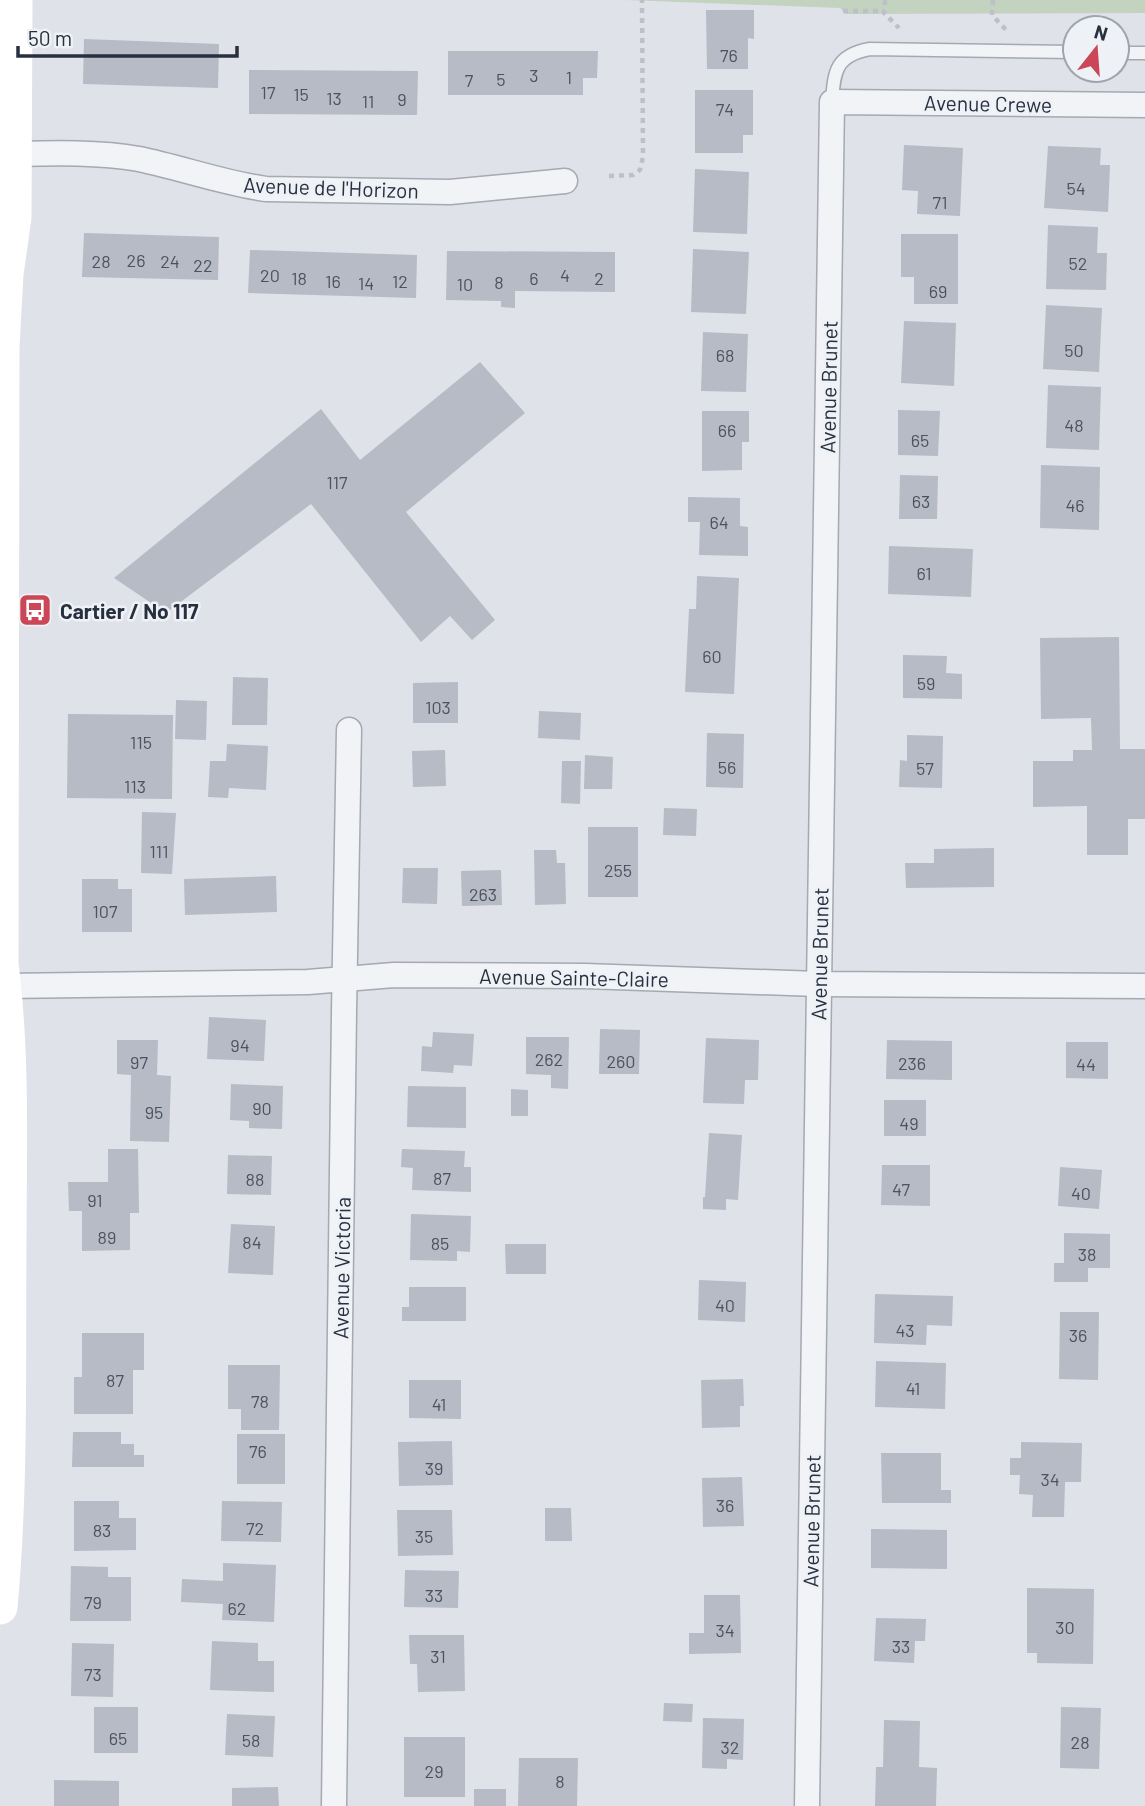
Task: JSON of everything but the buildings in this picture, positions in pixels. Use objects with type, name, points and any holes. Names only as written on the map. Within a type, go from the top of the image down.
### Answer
[{"type":"street","points":[[0,1607],[6,1522],[9,1090],[1,964],[2,346],[6,274],[14,217],[15,154],[8,88],[15,0]]},
{"type":"street","name":"Avenue Crewe","points":[[832,102],[1145,105]]},
{"type":"street","name":"Avenue Brunet","points":[[807,1806],[832,102]]},
{"type":"street","name":"Avenue de l'Horizon","points":[[15,154],[121,157],[158,163],[266,189],[450,192],[565,181]]},
{"type":"street","name":"Avenue Victoria","points":[[334,1806],[349,730]]},
{"type":"street","name":"Avenue Sainte-Claire","points":[[4,986],[308,982],[394,975],[585,976],[818,984],[1145,986]]},
{"type":"lane","points":[[832,102],[838,66],[856,52],[870,49],[1061,52]]},
{"type":"path","points":[[609,176],[633,175],[640,170],[643,157],[642,0]]},
{"type":"path","points":[[843,11],[884,12],[885,0]]},
{"type":"path","points":[[992,15],[993,0]]},
{"type":"green space","points":[[626,0],[1145,0],[1145,13],[846,14],[840,8]]},
{"type":"place","name":"Cartier / No 117","points":[[35,610]]}]
